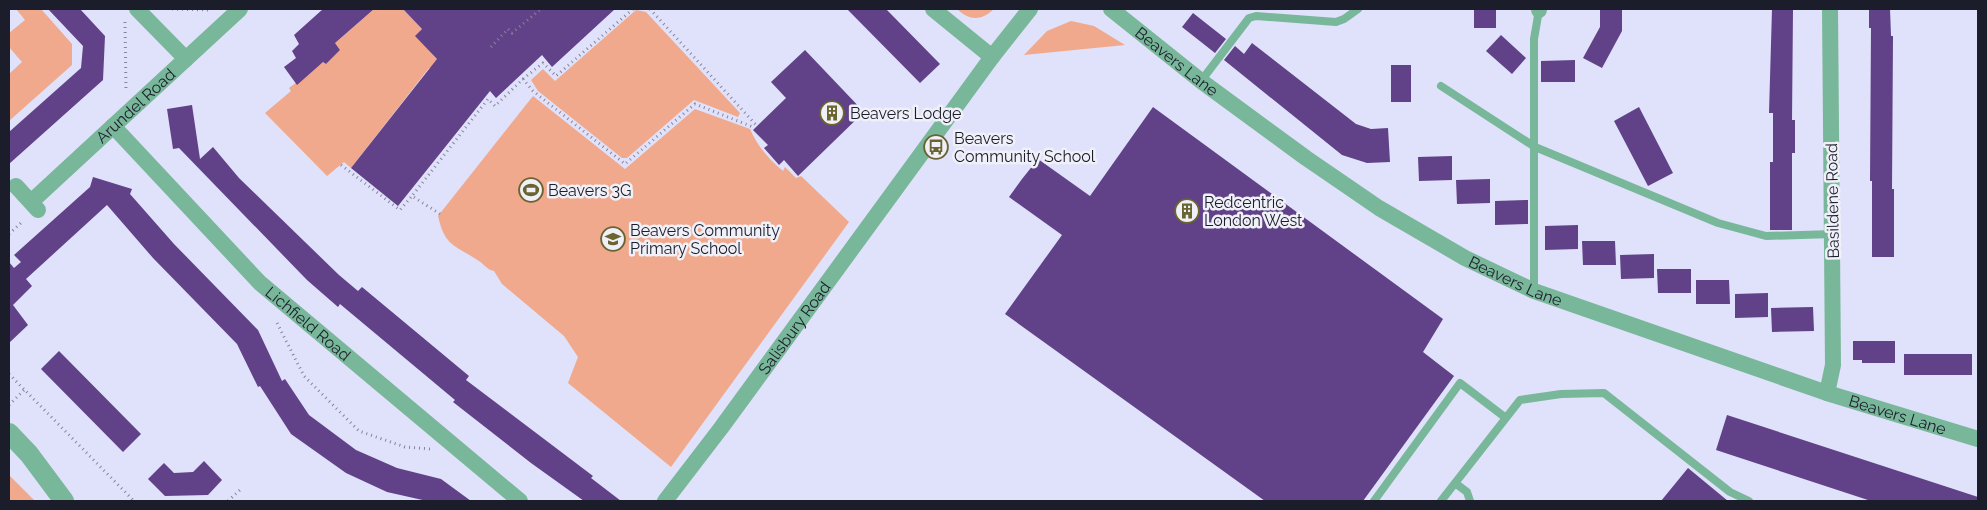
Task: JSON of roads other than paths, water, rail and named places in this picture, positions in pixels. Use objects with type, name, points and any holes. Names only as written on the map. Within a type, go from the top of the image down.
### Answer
[{"type":"street","points":[[934,9],[992,57],[1030,9]]},
{"type":"street","name":"Beavers Lane","points":[[1111,9],[1201,81],[1379,208],[1465,258],[1534,291],[1827,393],[1978,439]]},
{"type":"street","name":"Basildene Road","points":[[1827,393],[1833,365],[1830,9]]},
{"type":"street","name":"Arundel Road","points":[[16,186],[35,206],[113,126],[238,10]]},
{"type":"street","points":[[131,14],[186,59]]},
{"type":"street","name":"Salisbury Road","points":[[665,501],[727,420],[992,57]]},
{"type":"street","name":"Lichfield Road","points":[[113,126],[260,283],[520,501]]},
{"type":"street","points":[[9,433],[29,454],[64,501]]},
{"type":"lane","points":[[1201,81],[1249,18],[1256,16],[1336,22],[1349,17],[1358,9]]},
{"type":"lane","points":[[1534,291],[1534,39],[1539,10]]},
{"type":"lane","points":[[1441,86],[1535,146],[1718,223],[1766,236],[1833,234]]},
{"type":"lane","points":[[1374,501],[1460,383],[1506,418]]},
{"type":"lane","points":[[1441,501],[1520,400],[1561,394],[1604,393],[1730,492],[1749,501]]},
{"type":"lane","points":[[1455,483],[1467,492],[1470,501]]},
{"type":"place","name":"Beavers Lodge","points":[[832,113]]},
{"type":"place","name":"Beavers Community School","points":[[936,147]]},
{"type":"place","name":"Beavers 3G","points":[[531,190]]},
{"type":"place","name":"Redcentric London West","points":[[1187,211]]},
{"type":"place","name":"Beavers Community Primary School","points":[[613,239]]}]
